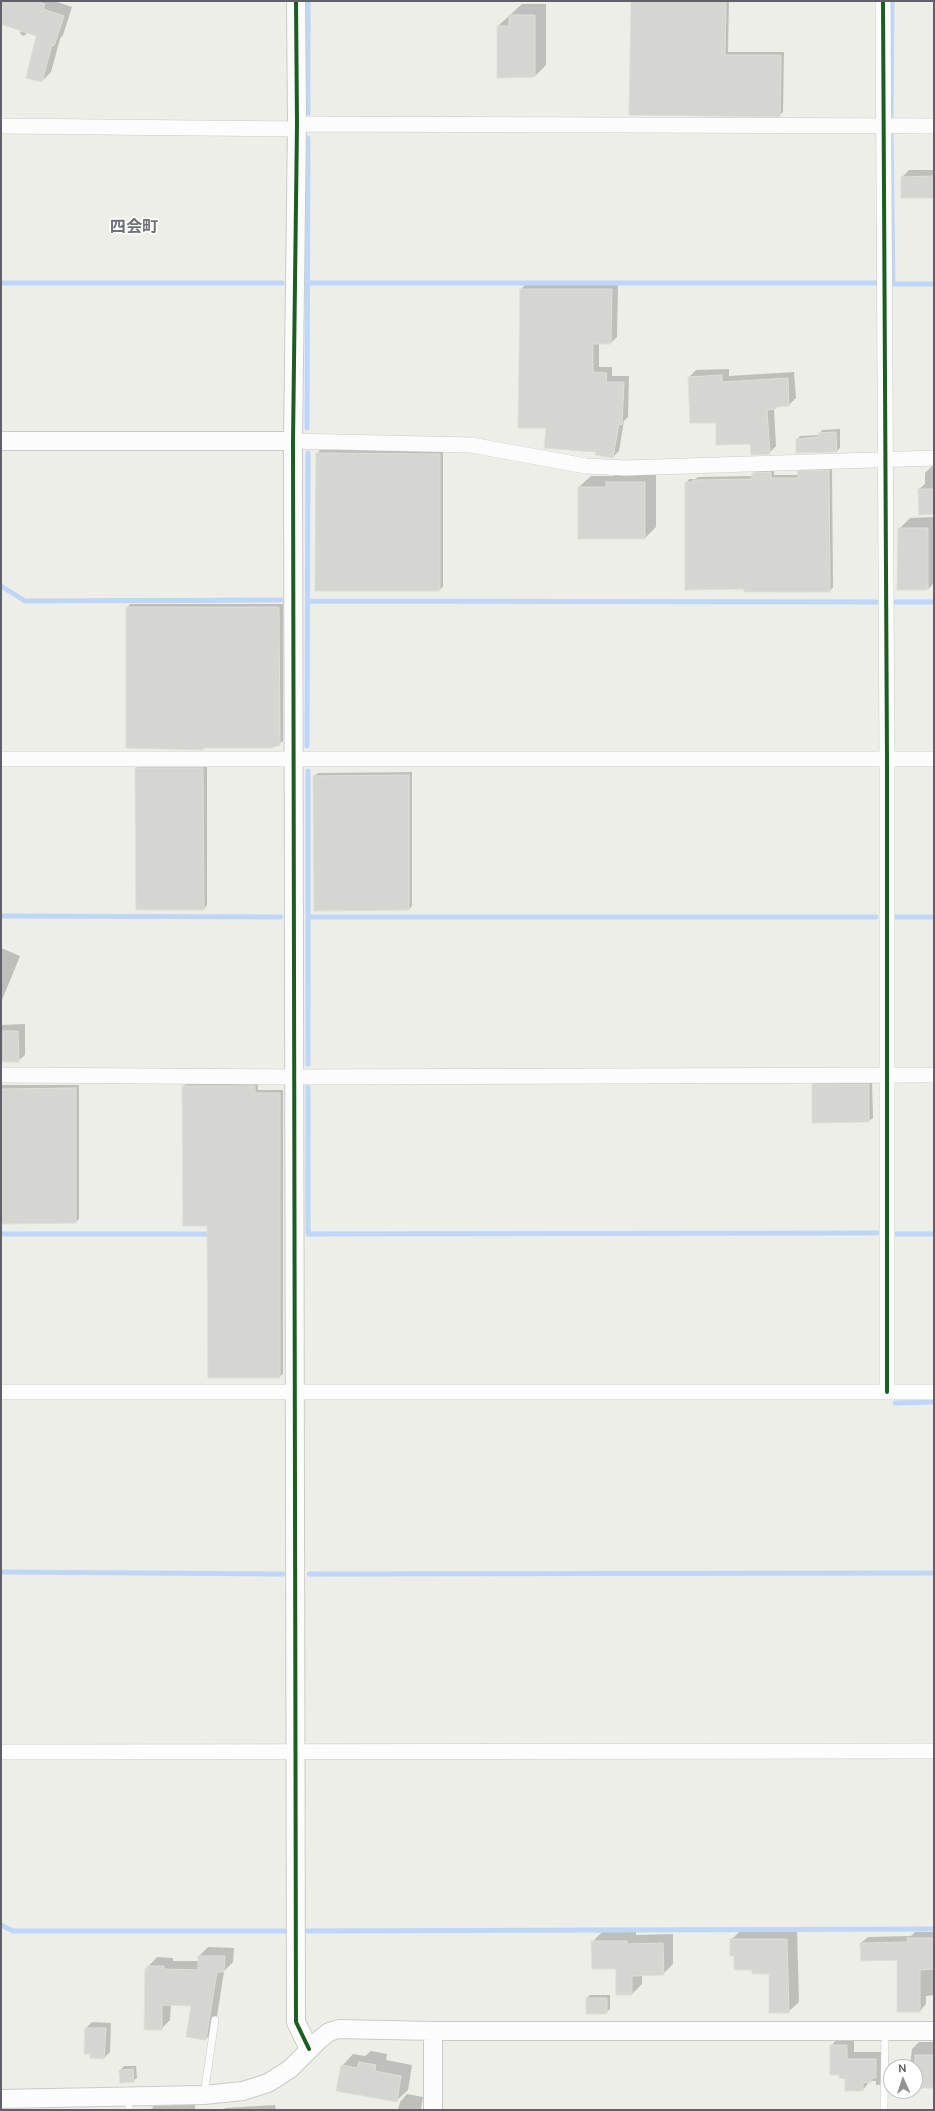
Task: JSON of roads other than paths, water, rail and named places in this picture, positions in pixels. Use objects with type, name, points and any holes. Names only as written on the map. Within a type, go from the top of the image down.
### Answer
[{"type":"street","points":[[296,1],[297,127],[293,442],[296,2022],[309,2049]]},
{"type":"street","points":[[883,1],[887,759],[887,1392]]},
{"type":"street","points":[[1,126],[934,126]]},
{"type":"street","points":[[1,441],[293,442],[471,445],[586,466],[624,468],[934,458]]},
{"type":"street","points":[[1,759],[934,759]]},
{"type":"street","points":[[1,1075],[294,1077],[934,1075]]},
{"type":"street","points":[[1,1392],[934,1392]]},
{"type":"street","points":[[1,1752],[934,1751]]},
{"type":"street","points":[[1,2098],[129,2103],[243,2091],[268,2083],[290,2069],[309,2049],[329,2032],[339,2029],[433,2031],[934,2031]]},
{"type":"street","points":[[433,2031],[433,2110]]},
{"type":"lane","points":[[204,2095],[216,2020]]},
{"type":"lane","points":[[884,2110],[885,2031]]},
{"type":"waterway","points":[[308,1],[308,113]]},
{"type":"waterway","points":[[891,118],[892,1]]},
{"type":"waterway","points":[[891,134],[893,284],[934,284]]},
{"type":"waterway","points":[[307,428],[308,138]]},
{"type":"waterway","points":[[1,283],[282,283]]},
{"type":"waterway","points":[[307,283],[878,283]]},
{"type":"waterway","points":[[307,746],[308,453]]},
{"type":"waterway","points":[[1,586],[25,601],[281,600]]},
{"type":"waterway","points":[[308,601],[877,602]]},
{"type":"waterway","points":[[894,602],[934,602]]},
{"type":"waterway","points":[[308,771],[308,1064]]},
{"type":"waterway","points":[[1,916],[281,917]]},
{"type":"waterway","points":[[308,917],[876,917]]},
{"type":"waterway","points":[[893,917],[934,917]]},
{"type":"waterway","points":[[308,1087],[308,1234],[877,1233]]},
{"type":"waterway","points":[[1,1234],[214,1234]]},
{"type":"waterway","points":[[893,1234],[934,1234]]},
{"type":"waterway","points":[[895,1403],[934,1402]]},
{"type":"waterway","points":[[1,1572],[283,1574]]},
{"type":"waterway","points":[[309,1574],[934,1573]]},
{"type":"waterway","points":[[1,1925],[13,1931],[285,1931]]},
{"type":"waterway","points":[[305,1931],[934,1929]]},
{"type":"district","name":"四会町","points":[[134,228]]}]
